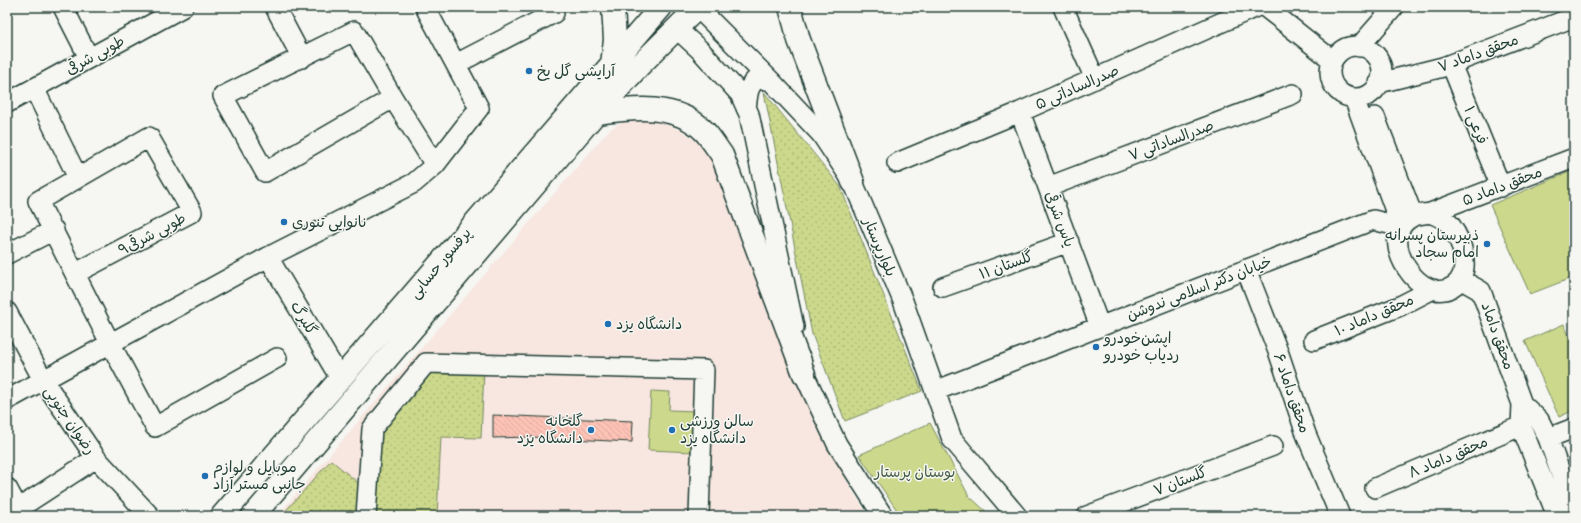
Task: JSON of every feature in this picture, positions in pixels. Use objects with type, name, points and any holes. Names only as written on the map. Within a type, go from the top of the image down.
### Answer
[{"type":"main road","points":[[612,64],[615,40],[613,7]]},
{"type":"main road","name":"پرفسور حسابی","points":[[253,516],[596,112],[698,7]]},
{"type":"main road","points":[[790,7],[799,40],[853,182]]},
{"type":"main road","points":[[658,8],[676,28]]},
{"type":"main road","name":"پرفسور حسابی","points":[[222,516],[341,380],[580,99],[612,64],[658,8]]},
{"type":"main road","points":[[596,112],[652,108],[681,115],[705,132],[722,155],[804,374]]},
{"type":"street","points":[[63,7],[89,58]]},
{"type":"street","name":"طوبی شرقی","points":[[7,103],[183,7]]},
{"type":"street","points":[[275,7],[302,58]]},
{"type":"street","points":[[7,400],[268,257],[414,183],[435,165],[479,108],[426,7]]},
{"type":"street","points":[[456,64],[554,13],[551,7]]},
{"type":"street","name":"بلوارپرستار","points":[[698,7],[821,134],[853,182],[903,301],[952,439],[1017,516]]},
{"type":"street","points":[[1063,7],[1095,79]]},
{"type":"street","name":"صدرالساداتی ۵","points":[[897,163],[1020,112],[1256,7]]},
{"type":"street","points":[[1265,7],[1332,60]]},
{"type":"street","points":[[1359,47],[1394,7]]},
{"type":"street","name":"محقق داماد ۷","points":[[1380,83],[1451,64],[1574,17]]},
{"type":"street","points":[[676,28],[700,50],[740,94],[746,108],[804,374],[837,444],[883,516]]},
{"type":"street","points":[[393,98],[265,172],[223,96],[354,31],[393,98],[435,165]]},
{"type":"street","points":[[1359,47],[1373,54],[1378,60],[1381,67],[1380,83],[1372,93],[1360,97],[1346,97],[1334,88],[1330,73],[1332,60],[1344,49],[1359,47]]},
{"type":"street","name":"فرعی ۱","points":[[1451,64],[1501,187]]},
{"type":"street","points":[[746,108],[750,86],[754,81],[758,78],[771,81]]},
{"type":"street","points":[[34,88],[78,178]]},
{"type":"street","name":"صدرالساداتی ۷","points":[[1048,187],[1294,94]]},
{"type":"street","points":[[1360,97],[1415,219]]},
{"type":"street","name":"یاس شرقی","points":[[1020,112],[1100,327]]},
{"type":"street","name":"طوبی شرقی۹","points":[[149,138],[192,212],[76,274],[38,201],[78,178],[149,138]]},
{"type":"street","name":"محقق داماد ۵","points":[[1415,219],[1574,158]]},
{"type":"street","points":[[1442,218],[1450,225],[1459,240],[1464,261],[1460,279],[1454,286],[1442,291],[1433,289],[1415,279],[1401,260],[1398,246],[1415,219],[1442,218]]},
{"type":"street","name":"خيابان دکتر اسلامی ندوشن","points":[[935,392],[1373,220],[1415,219]]},
{"type":"street","points":[[7,254],[54,230]]},
{"type":"street","name":"گلستان ۱۱","points":[[943,287],[1069,242]]},
{"type":"street","name":"گلبرگ","points":[[268,257],[341,380]]},
{"type":"street","name":"محقق داماد ۶","points":[[1246,269],[1279,354],[1306,434],[1340,516]]},
{"type":"street","points":[[76,274],[110,343],[155,427],[278,358]]},
{"type":"street","name":"محقق داماد","points":[[1460,279],[1481,291],[1522,404],[1521,426],[1566,512]]},
{"type":"street","name":"محقق داماد ۱۰","points":[[1314,340],[1400,306],[1433,289]]},
{"type":"street","name":"رضوان جنوبی","points":[[7,312],[43,380],[96,458],[150,516]]},
{"type":"street","points":[[366,516],[372,429],[426,363],[704,370],[699,516]]},
{"type":"street","name":"محقق داماد","points":[[1522,404],[1539,420],[1548,438],[1566,512]]},
{"type":"street","name":"محقق داماد ۸","points":[[1375,488],[1521,426]]},
{"type":"street","points":[[1548,438],[1574,428]]},
{"type":"street","name":"گلستان ۷","points":[[1088,516],[1273,446]]},
{"type":"street","points":[[7,488],[16,514],[96,458]]},
{"type":"shaded area","name":"دانشگاه یزد","points":[[628,119],[647,119],[666,124],[684,132],[704,147],[716,169],[789,367],[853,492],[869,516],[277,516],[609,130]]},
{"type":"green space","points":[[764,92],[840,186],[922,391],[845,421],[812,334]]},
{"type":"green space","points":[[1574,170],[1574,277],[1530,294],[1490,205]]},
{"type":"green space","points":[[1564,324],[1574,348],[1574,410],[1559,417],[1525,341]]},
{"type":"green space","points":[[432,370],[484,371],[481,438],[441,437],[437,516],[376,516],[381,431]]},
{"type":"green space","name":"سالن ورزشی دانشگاه یزد","points":[[651,391],[670,392],[669,410],[696,411],[694,452],[648,450]]},
{"type":"green space","name":"بوستان پرستار","points":[[930,423],[969,496],[991,516],[901,516],[859,455]]},
{"type":"green space","points":[[331,460],[363,487],[361,516],[281,516]]},
{"type":"building","points":[[493,415],[633,421],[632,442],[530,437],[493,438]]},
{"type":"place","name":"آرایشی گل یخ","points":[[529,71]]},
{"type":"place","name":"نانوایی تنوری","points":[[284,222]]},
{"type":"place","name":"ذبیرستان پسرانه امام سجاد","points":[[1487,244]]},
{"type":"place","name":"دانشگاه یزد","points":[[608,324]]},
{"type":"place","name":"اپشن‌خودرو ردیاب خودرو","points":[[1096,347]]},
{"type":"place","name":"گلخانه دانشگاه یزد","points":[[591,430]]},
{"type":"place","name":"سالن ورزشی دانشگاه یزد","points":[[672,430]]},
{"type":"place","name":"موبایل و لوازم جانبی مستر آزاد","points":[[205,476]]}]
